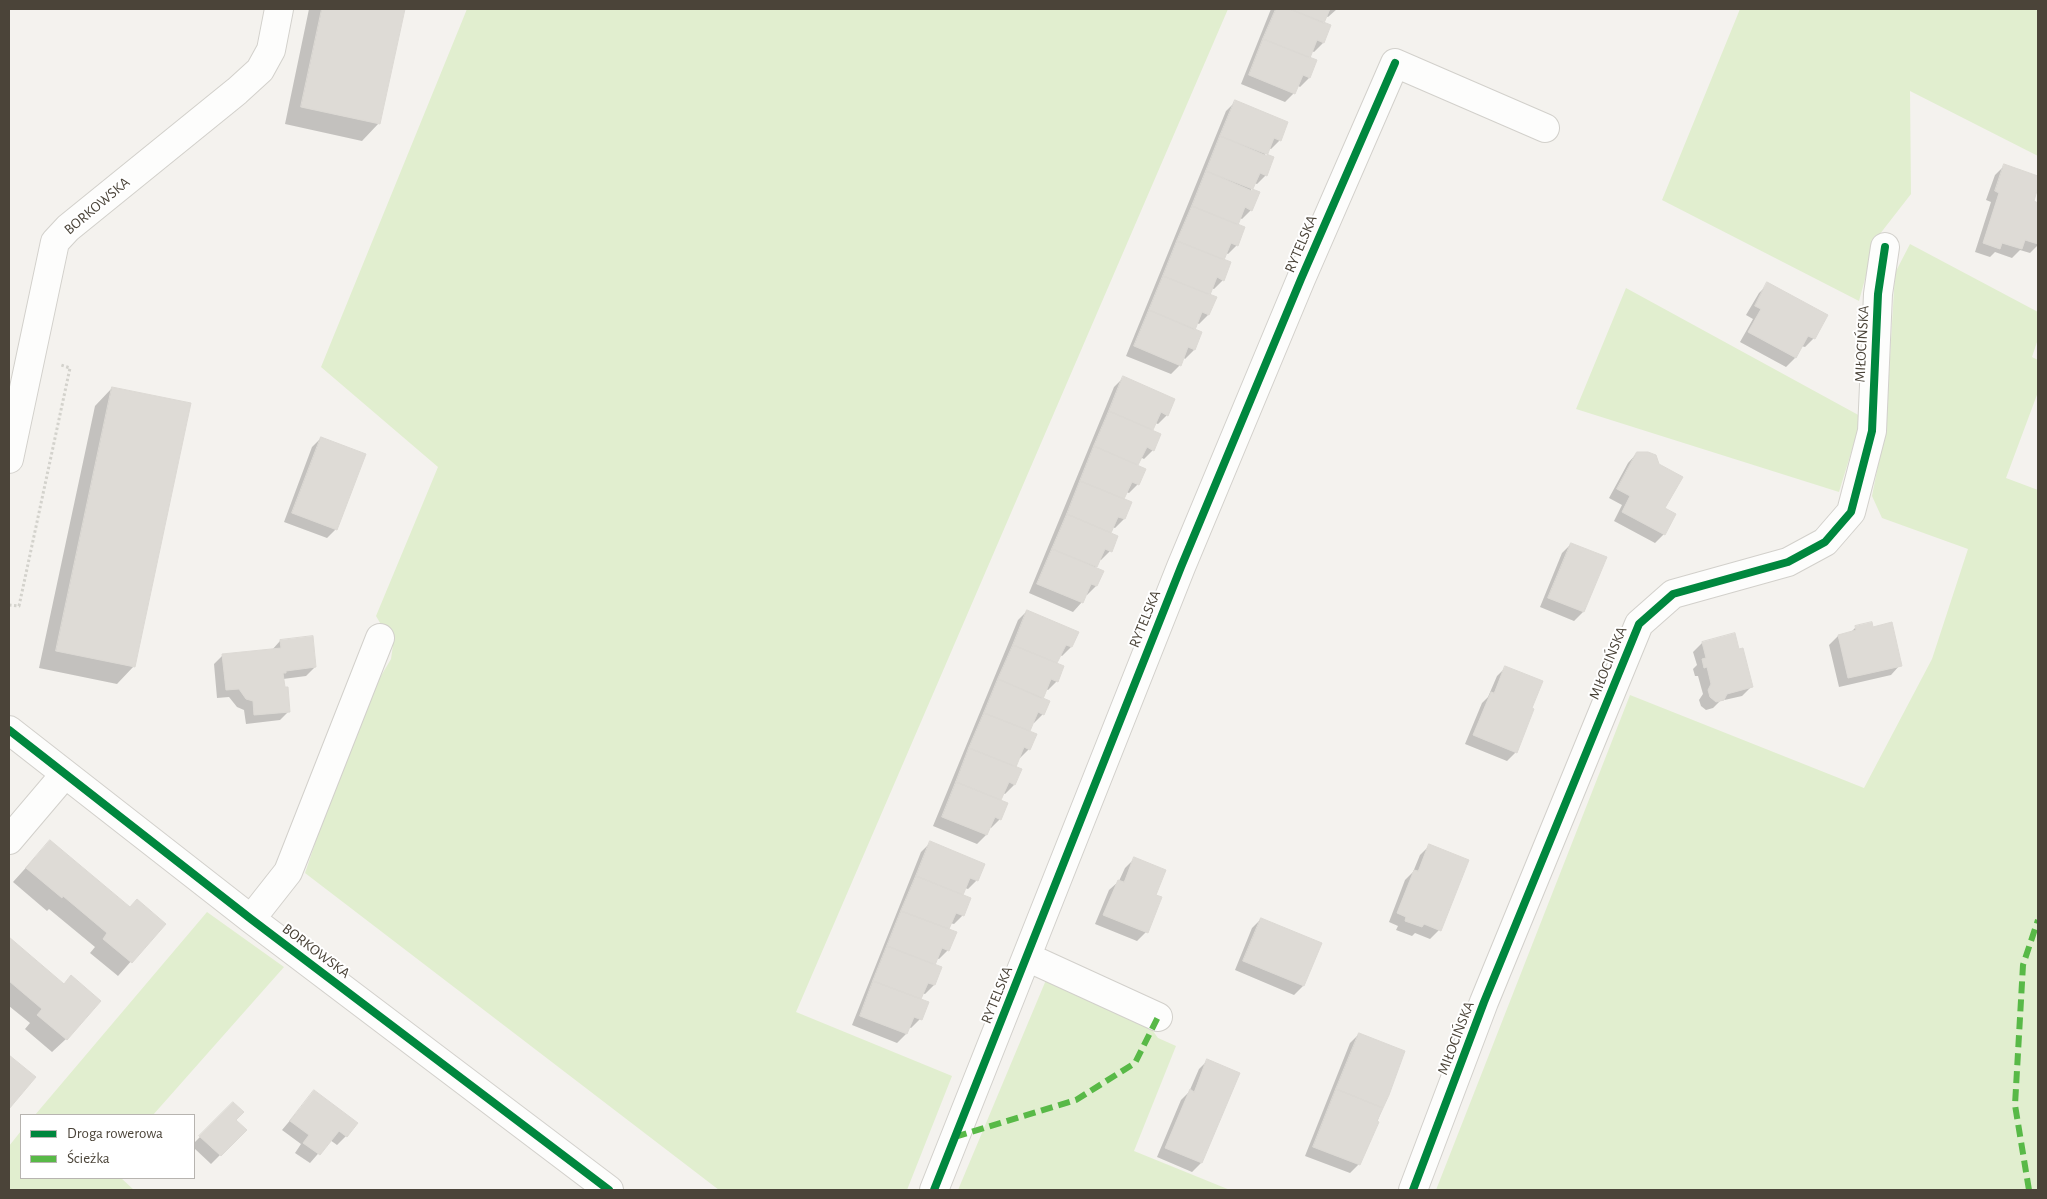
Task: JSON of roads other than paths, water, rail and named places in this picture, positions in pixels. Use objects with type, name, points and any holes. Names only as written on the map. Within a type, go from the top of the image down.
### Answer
[{"type":"street","name":"BORKOWSKA","points":[[9,459],[55,242],[68,228],[237,91],[260,70],[271,50],[279,9]]},
{"type":"street","name":"RYTELSKA","points":[[934,1190],[1184,558],[1301,279],[1395,62],[1545,128]]},
{"type":"street","name":"MIŁOCIŃSKA","points":[[1413,1190],[1484,1002],[1638,624],[1673,594],[1788,562],[1825,542],[1852,512],[1872,432],[1878,294],[1885,247]]},
{"type":"street","points":[[251,919],[288,872],[380,638]]},
{"type":"street","name":"BORKOWSKA","points":[[9,730],[251,919],[609,1190]]},
{"type":"street","points":[[9,840],[65,774]]},
{"type":"street","name":"RYTELSKA","points":[[1027,957],[1158,1017]]}]
